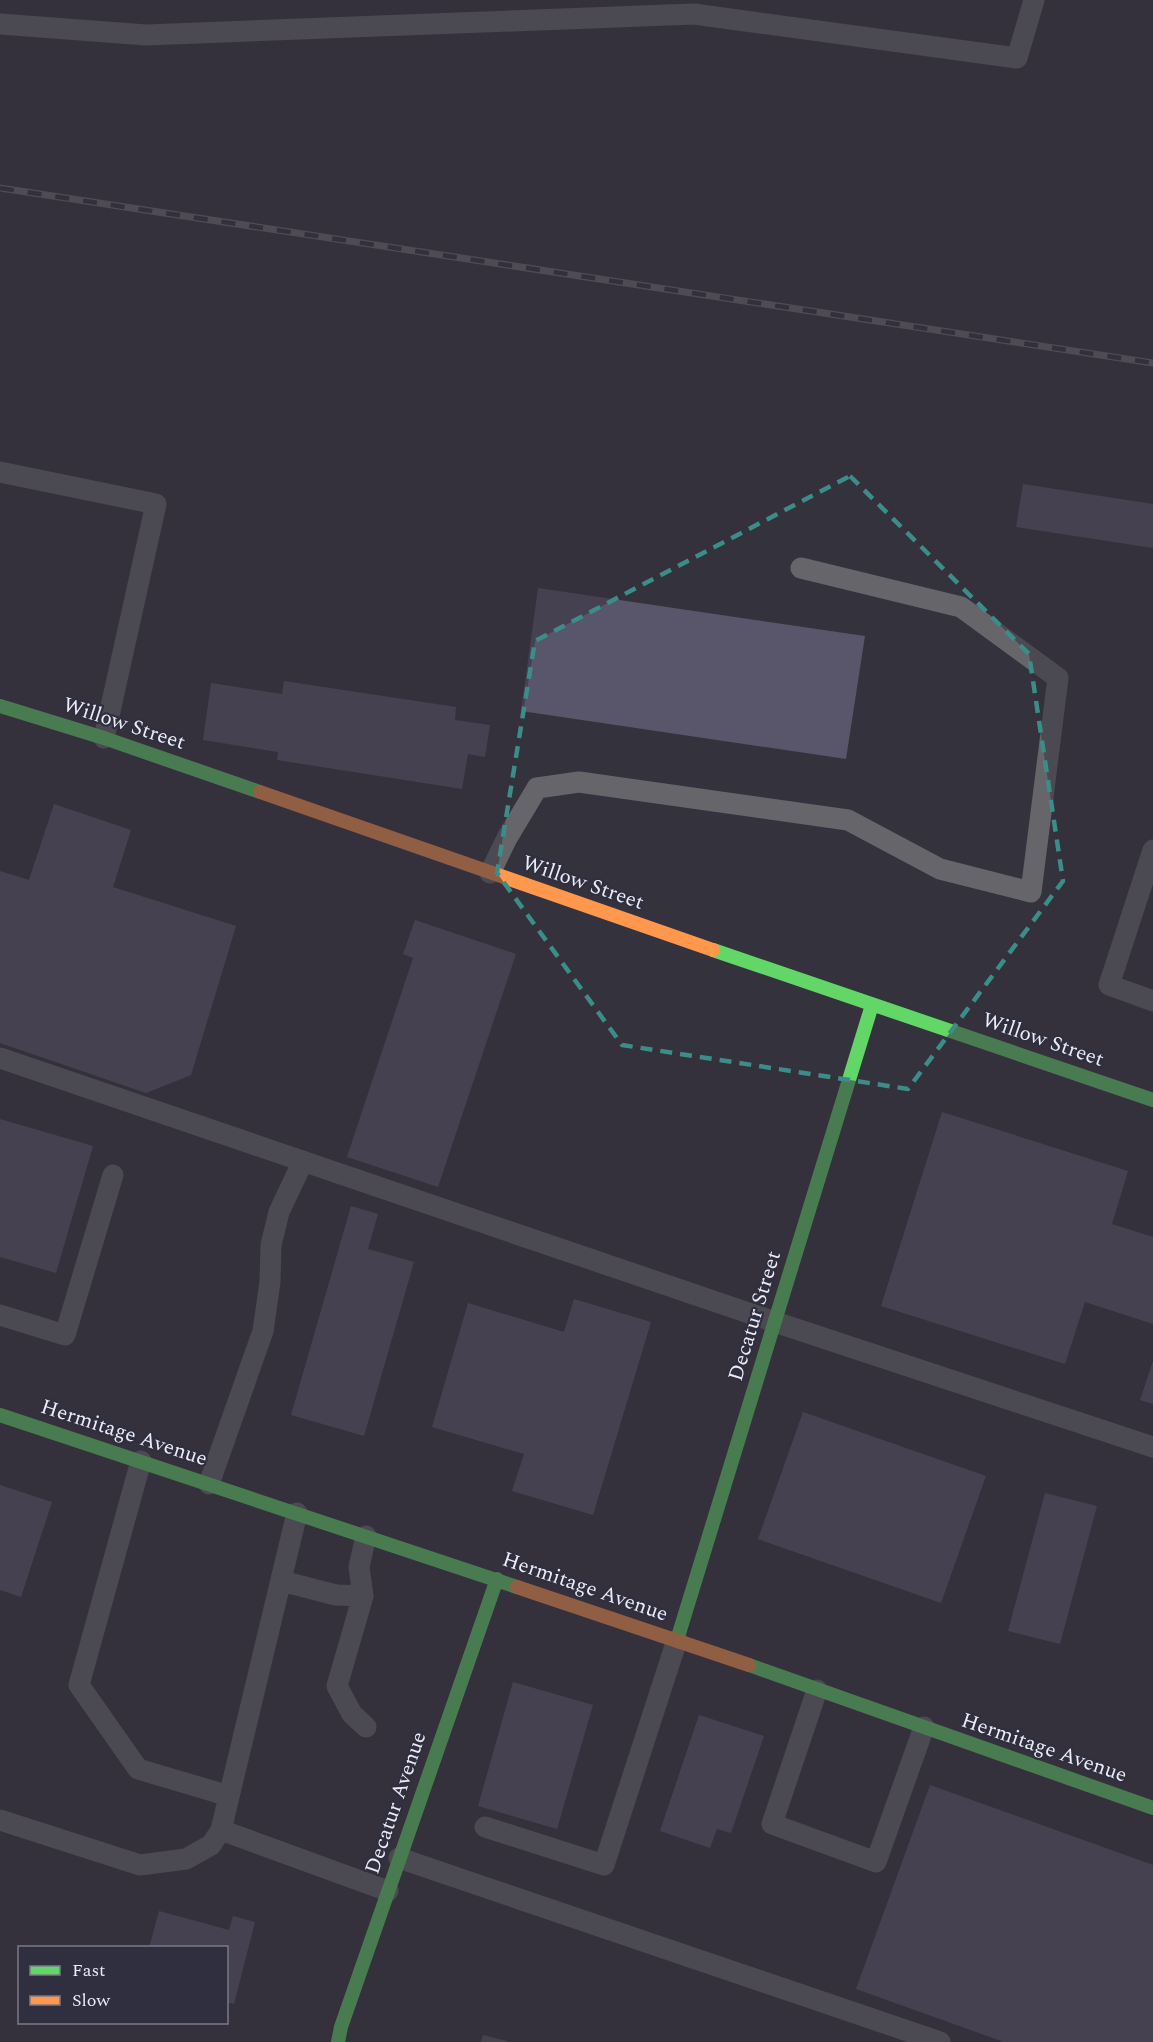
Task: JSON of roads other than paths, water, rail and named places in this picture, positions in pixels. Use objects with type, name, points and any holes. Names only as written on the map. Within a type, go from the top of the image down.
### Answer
[{"type":"street","name":"Willow Street","points":[[0,706],[104,738],[872,1005],[1153,1100]]},
{"type":"street","name":"Decatur Street","points":[[677,1640],[872,1005]]},
{"type":"street","name":"Hermitage Avenue","points":[[0,1415],[677,1640],[1153,1808]]},
{"type":"street","name":"Decatur Avenue","points":[[338,2042],[399,1858],[497,1579]]},
{"type":"lane","points":[[0,24],[146,35],[694,14],[1017,58],[1034,0]]},
{"type":"lane","points":[[0,472],[156,504],[104,738]]},
{"type":"lane","points":[[490,873],[507,838],[537,788],[579,782],[848,820],[940,869],[1031,892],[1058,678],[961,607],[801,568]]},
{"type":"lane","points":[[1153,850],[1109,985],[1153,1001]]},
{"type":"lane","points":[[0,1058],[775,1322],[1153,1447]]},
{"type":"lane","points":[[209,1484],[263,1331],[270,1282],[271,1245],[279,1212],[303,1161]]},
{"type":"lane","points":[[0,1316],[66,1335],[113,1175]]},
{"type":"lane","points":[[141,1461],[79,1685],[138,1768],[229,1796]]},
{"type":"lane","points":[[0,1820],[140,1865],[186,1859],[211,1845],[221,1830],[297,1513]]},
{"type":"lane","points":[[366,1536],[359,1567],[363,1596],[337,1686],[352,1714],[366,1727]]},
{"type":"lane","points":[[281,1581],[336,1595],[363,1596]]},
{"type":"lane","points":[[485,1827],[604,1865],[677,1640]]},
{"type":"lane","points":[[817,1690],[772,1824],[876,1862],[924,1727]]},
{"type":"lane","points":[[221,1830],[388,1891]]},
{"type":"lane","points":[[399,1858],[940,2042]]},
{"type":"railway","points":[[0,188],[1153,363]]}]
